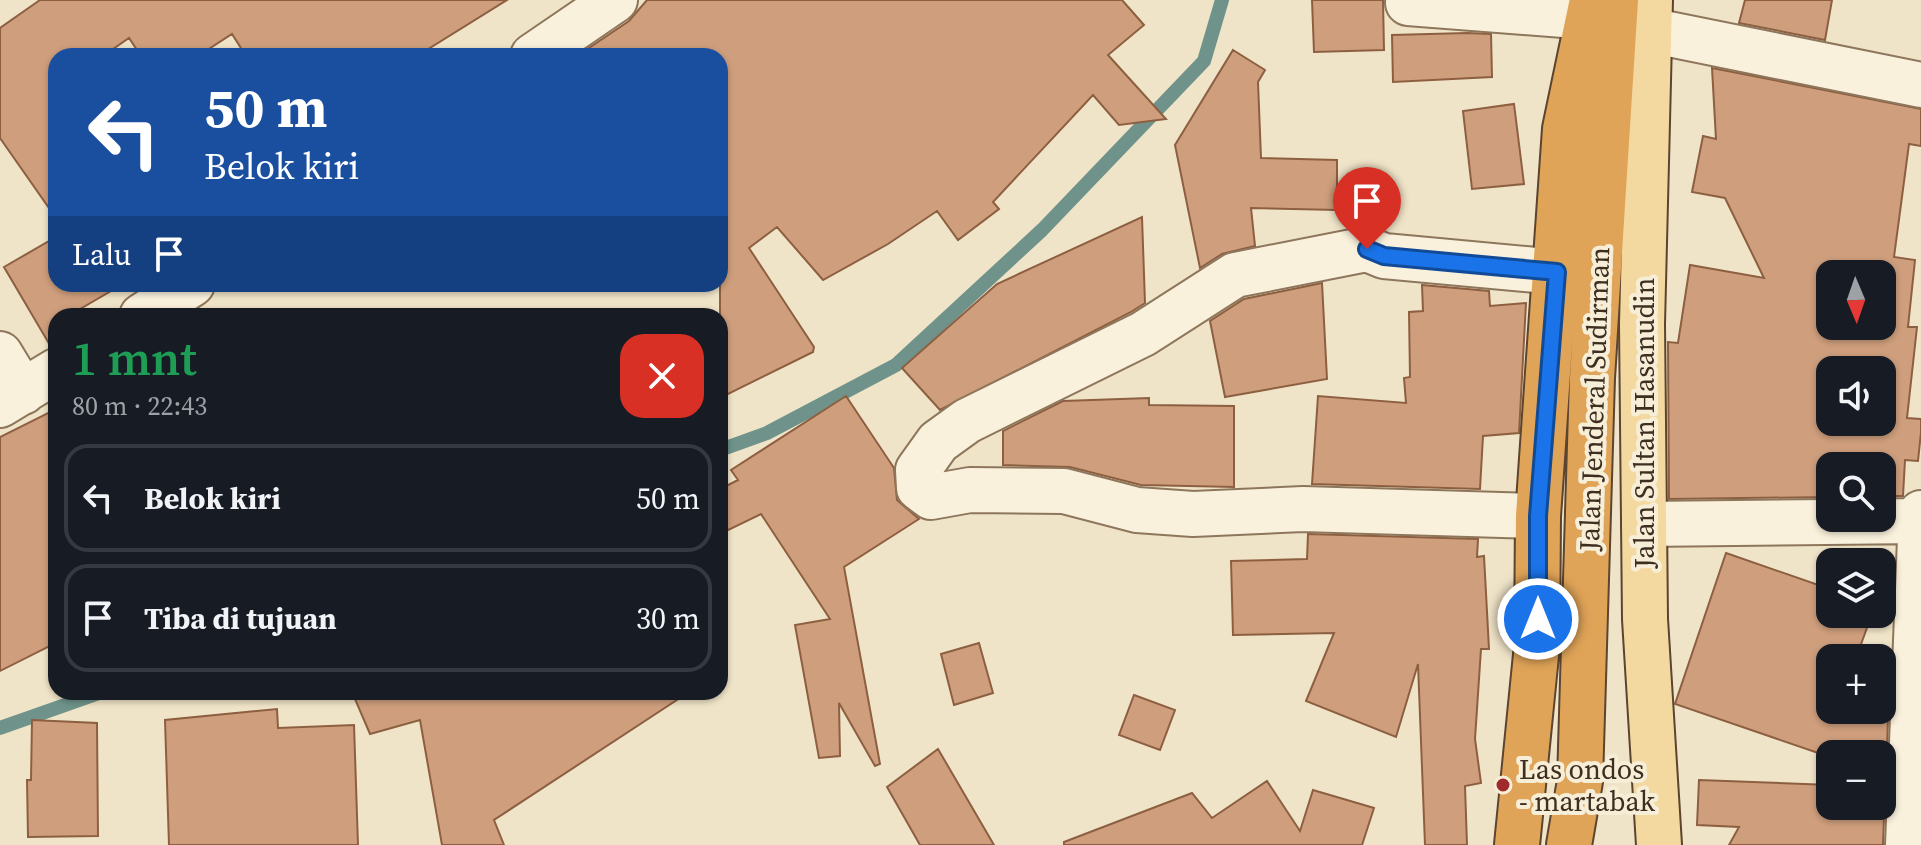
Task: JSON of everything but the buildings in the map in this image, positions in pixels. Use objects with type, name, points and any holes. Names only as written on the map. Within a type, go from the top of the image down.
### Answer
[{"type":"highway","name":"Jalan Jenderal Sudirman","points":[[1517,845],[1537,645],[1538,516],[1565,129],[1599,6]]},
{"type":"highway","name":"Jalan Jenderal Sudirman","points":[[1569,845],[1580,781],[1589,525],[1599,6]]},
{"type":"highway","points":[[1538,516],[1589,525]]},
{"type":"main road","name":"Jalan Sultan Hasanudin","points":[[1649,15],[1642,324],[1645,619],[1659,845]]},
{"type":"street","points":[[545,48],[615,0]]},
{"type":"street","points":[[1408,3],[1599,6]]},
{"type":"street","points":[[1649,15],[1921,85]]},
{"type":"street","points":[[1538,516],[1303,509],[1193,514],[1137,510],[1064,491],[970,490],[931,497],[919,488],[918,470],[938,442],[967,421],[1143,334],[1235,275],[1367,249],[1384,256],[1557,272]]},
{"type":"street","points":[[154,308],[180,292]]},
{"type":"street","points":[[0,354],[26,389]]},
{"type":"street","points":[[1908,845],[1917,752],[1921,513]]},
{"type":"street","points":[[1644,524],[1921,521]]},
{"type":"waterway","points":[[728,447],[767,433],[896,365],[1042,230],[1204,61],[1222,0]]},
{"type":"waterway","points":[[0,728],[79,700]]},
{"type":"place","name":"Las ondos - martabak","points":[[1503,785]]},
{"type":"route","points":[[1367,249],[1384,256],[1557,272],[1538,516],[1538,619]]}]
